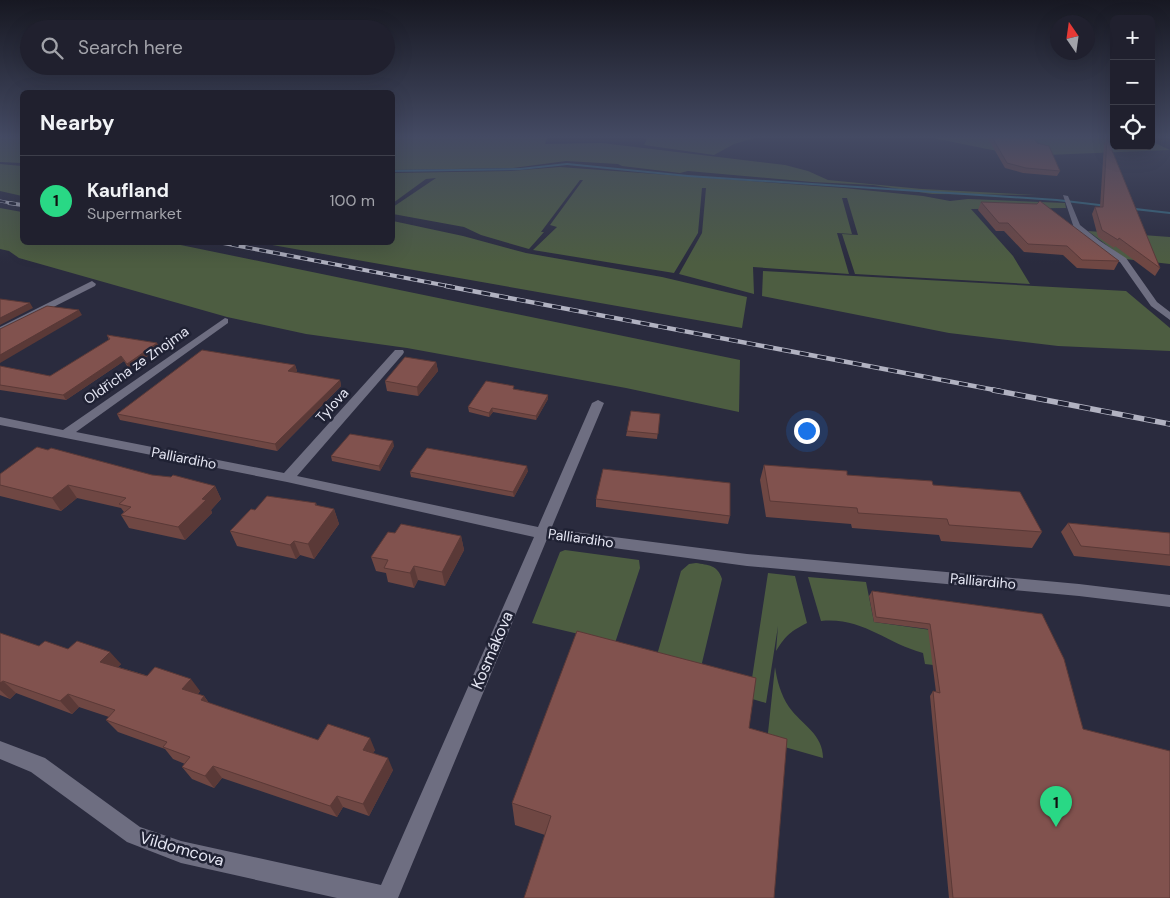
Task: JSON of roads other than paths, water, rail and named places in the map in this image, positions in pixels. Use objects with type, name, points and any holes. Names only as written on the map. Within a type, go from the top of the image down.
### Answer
[{"type":"street","points":[[1066,199],[1077,226],[1097,243],[1124,260],[1154,304],[1170,317]]},
{"type":"street","points":[[0,331],[92,284]]},
{"type":"street","name":"Oldřicha ze Znojma","points":[[64,435],[225,321]]},
{"type":"street","name":"Tylova","points":[[287,478],[399,352]]},
{"type":"street","name":"Kosmákova","points":[[387,898],[598,403]]},
{"type":"street","name":"Palliardiho","points":[[0,421],[287,478],[542,533],[747,560],[1079,590],[1170,601]]},
{"type":"street","name":"Vildomcova","points":[[0,750],[38,765],[134,836],[181,852],[387,898]]},
{"type":"waterway","points":[[733,179],[1057,200],[1108,206]]},
{"type":"waterway","points":[[1127,208],[1170,213]]},
{"type":"railway","points":[[0,201],[16,204]]},
{"type":"railway","points":[[9,203],[20,205]]},
{"type":"railway","points":[[234,245],[453,287]]},
{"type":"railway","points":[[446,286],[1000,391]]},
{"type":"railway","points":[[993,390],[1170,424]]},
{"type":"place","name":"Kaufland","points":[[1056,827]]}]
